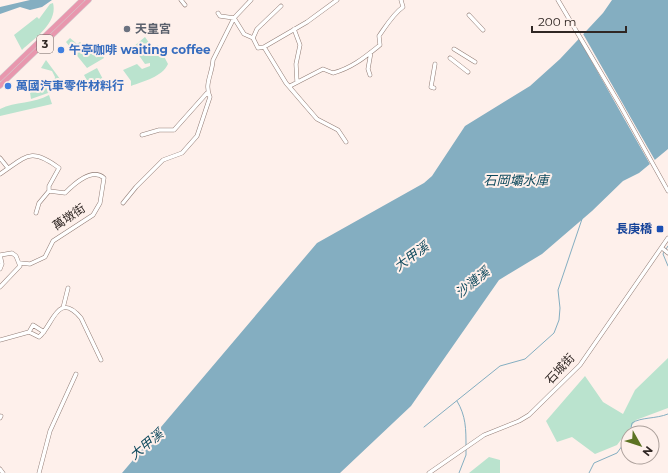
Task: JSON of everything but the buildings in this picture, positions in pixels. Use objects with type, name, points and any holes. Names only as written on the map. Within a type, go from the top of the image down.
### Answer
[{"type":"main road","name":"3","points":[[0,79],[82,0]]},
{"type":"main road","name":"3","points":[[0,86],[89,0]]},
{"type":"street","points":[[181,0],[185,5]]},
{"type":"street","points":[[142,135],[155,131],[174,130],[207,92],[213,60],[234,18],[251,0]]},
{"type":"street","points":[[218,13],[220,16],[234,18],[244,34],[253,38],[258,48],[264,47],[294,29],[337,0]]},
{"type":"street","points":[[290,86],[323,69],[333,73],[353,66],[380,44],[379,36],[392,20],[393,15],[403,7],[401,0]]},
{"type":"street","points":[[558,0],[570,23],[620,105],[668,191]]},
{"type":"street","points":[[253,38],[257,29],[281,6]]},
{"type":"street","points":[[469,15],[483,30]]},
{"type":"street","points":[[294,29],[300,46],[296,64],[297,82]]},
{"type":"street","points":[[264,47],[278,71],[317,119],[338,130],[346,142]]},
{"type":"street","points":[[454,49],[475,62]]},
{"type":"street","points":[[370,75],[368,69],[371,52]]},
{"type":"street","points":[[450,58],[468,72]]},
{"type":"street","points":[[434,88],[431,87],[431,81],[436,64]]},
{"type":"street","points":[[123,204],[136,187],[163,160],[182,153],[198,134],[210,97],[207,92]]},
{"type":"street","points":[[0,174],[29,155],[45,158],[59,168],[49,186],[49,191],[39,203],[36,213]]},
{"type":"street","points":[[0,158],[8,168]]},
{"type":"street","name":"萬墩街","points":[[20,263],[30,264],[45,257],[53,241],[93,215],[100,203],[104,178],[97,174],[91,174],[65,193],[49,191]]},
{"type":"street","name":"石城街","points":[[429,473],[484,435],[519,421],[529,415],[580,365],[665,250],[668,238]]},
{"type":"street","points":[[0,269],[2,264],[0,255],[12,253],[16,256],[20,263],[18,270],[0,287]]},
{"type":"street","points":[[63,308],[68,288]]},
{"type":"street","points":[[0,340],[29,332],[38,337],[44,332],[54,314],[63,308],[67,308],[73,310],[81,318],[101,360]]},
{"type":"street","points":[[29,332],[33,324],[44,332]]},
{"type":"street","points":[[39,473],[50,431],[76,374]]},
{"type":"street","points":[[0,469],[3,473]]},
{"type":"green space","points":[[53,3],[54,10],[49,23],[39,35],[22,50],[14,35],[37,17],[39,19],[50,4]]},
{"type":"green space","points":[[145,37],[152,47],[158,45],[168,64],[162,72],[157,75],[131,86],[131,81],[123,70],[137,64],[142,69],[150,66],[150,63],[145,64],[133,47]]},
{"type":"green space","points":[[70,38],[77,44],[80,42],[89,50],[97,47],[104,58],[87,68],[66,42]]},
{"type":"green space","points":[[46,60],[60,79],[61,85],[49,93],[47,86],[54,83],[55,77],[52,71],[41,68]]},
{"type":"green space","points":[[97,68],[105,83],[92,90],[84,75]]},
{"type":"green space","points":[[34,82],[39,83],[39,86],[46,86],[48,93],[31,99],[29,86]]},
{"type":"green space","points":[[49,95],[52,104],[0,116],[0,109],[6,106],[37,100]]},
{"type":"green space","points":[[668,358],[668,408],[636,420],[632,425],[620,425],[620,441],[617,445],[595,454],[572,437],[557,442],[546,421],[585,376],[603,402],[623,414],[635,390]]},
{"type":"green space","points":[[489,457],[500,460],[500,473],[469,473]]},
{"type":"water","points":[[30,0],[52,0],[42,7],[30,10],[20,7],[0,14],[0,7]]},
{"type":"water","points":[[612,0],[668,0],[668,149],[639,173],[623,181],[592,211],[542,254],[499,280],[411,406],[340,473],[122,473],[317,243],[424,183],[432,176],[465,126],[530,86],[560,59],[603,13]]},
{"type":"pier","points":[[582,32],[656,162],[651,166],[578,37]]},
{"type":"waterway","points":[[424,427],[500,366],[525,359],[554,333],[559,320],[560,308],[558,290],[582,219]]},
{"type":"waterway","points":[[664,252],[663,254],[668,266]]},
{"type":"waterway","points":[[457,401],[464,417],[466,428],[466,446]]},
{"type":"waterway","points":[[632,425],[632,423],[636,421],[668,414]]},
{"type":"waterway","points":[[459,473],[466,455],[466,449]]},
{"type":"waterway","points":[[589,473],[594,463],[617,453],[620,449]]},
{"type":"place","name":"天皇宮","points":[[127,29]]},
{"type":"place","name":"午亭咖啡 waiting coffee","points":[[61,50]]},
{"type":"place","name":"萬國汽車零件材料行","points":[[8,86]]},
{"type":"place","name":"長庚橋","points":[[660,229]]},
{"type":"water label","name":"石岡壩水庫","points":[[516,180]]},
{"type":"water label","name":"大甲溪","points":[[411,256]]},
{"type":"water label","name":"沙漣溪","points":[[472,282]]},
{"type":"water label","name":"大甲溪","points":[[146,444]]}]
